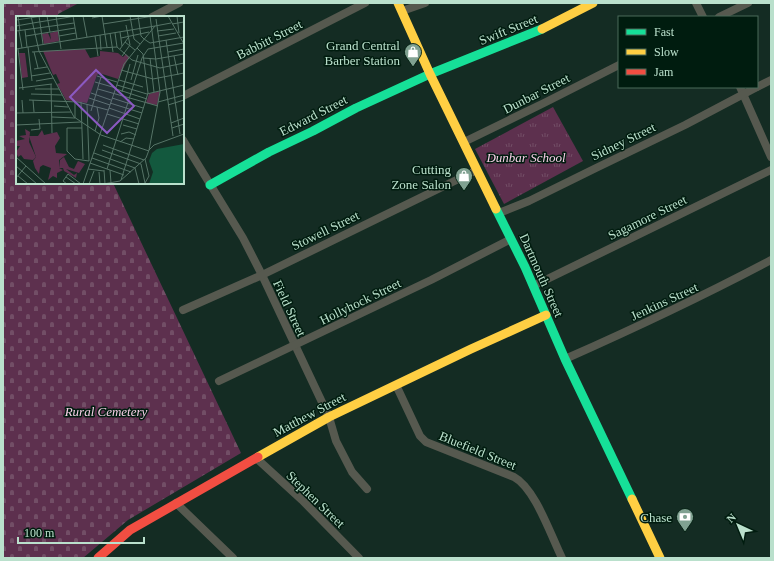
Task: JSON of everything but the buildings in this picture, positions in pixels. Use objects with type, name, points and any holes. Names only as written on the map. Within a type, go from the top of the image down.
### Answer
[{"type":"street","points":[[154,16],[179,3]]},
{"type":"street","name":"Babbitt Street","points":[[184,95],[365,3]]},
{"type":"street","points":[[400,7],[425,3]]},
{"type":"street","name":"Swift Street","points":[[430,74],[545,28],[593,3]]},
{"type":"street","points":[[696,3],[702,16]]},
{"type":"street","points":[[721,16],[748,3]]},
{"type":"street","name":"Dartmouth Street","points":[[400,7],[430,74],[499,213],[565,359],[660,558]]},
{"type":"street","name":"Dunbar Street","points":[[464,142],[618,65]]},
{"type":"street","name":"Edward Street","points":[[210,185],[269,152],[356,108],[430,74]]},
{"type":"street","name":"Sidney Street","points":[[758,86],[771,80]]},
{"type":"street","name":"Sidney Street","points":[[499,213],[529,201],[685,125],[741,90],[752,88]]},
{"type":"street","points":[[741,90],[771,157]]},
{"type":"street","name":"Field Street","points":[[184,142],[243,238],[262,275],[328,417],[336,441],[352,472],[367,489]]},
{"type":"street","name":"Stowell Street","points":[[183,310],[262,275],[477,170]]},
{"type":"street","name":"Sagamore Street","points":[[533,286],[771,170]]},
{"type":"street","name":"Hollyhock Street","points":[[219,381],[431,280],[511,239]]},
{"type":"street","name":"Jenkins Street","points":[[565,359],[644,324],[771,260]]},
{"type":"street","name":"Matthew Street","points":[[100,557],[130,530],[328,417],[546,315]]},
{"type":"street","name":"Bluefield Street","points":[[396,385],[420,436],[426,442],[514,477],[526,486],[534,499],[562,558]]},
{"type":"street","name":"Stephen Street","points":[[256,458],[302,500],[359,558]]},
{"type":"street","points":[[176,503],[233,558]]},
{"type":"green space","name":"Rural Cemetery","points":[[3,3],[79,3],[58,14],[58,16],[16,16],[16,184],[113,184],[241,453],[128,520],[83,558],[3,558]]},
{"type":"green space","name":"Dunbar School","points":[[553,107],[583,161],[504,204],[475,149]]},
{"type":"traffic: fast","points":[[210,185],[269,152],[356,108],[430,74],[542,29]]},
{"type":"traffic: fast","points":[[496,209],[525,267],[565,359],[632,499]]},
{"type":"traffic: slow","points":[[398,3],[430,74],[496,209]]},
{"type":"traffic: slow","points":[[542,29],[593,3]]},
{"type":"traffic: slow","points":[[258,457],[329,417],[546,315]]},
{"type":"traffic: slow","points":[[632,499],[660,558]]},
{"type":"traffic: jam","points":[[98,558],[130,530],[258,457]]},
{"type":"place","name":"Grand Central Barber Station","points":[[413,67]]},
{"type":"place","name":"Cutting Zone Salon","points":[[464,191]]},
{"type":"place","name":"Chase","points":[[685,532]]}]
